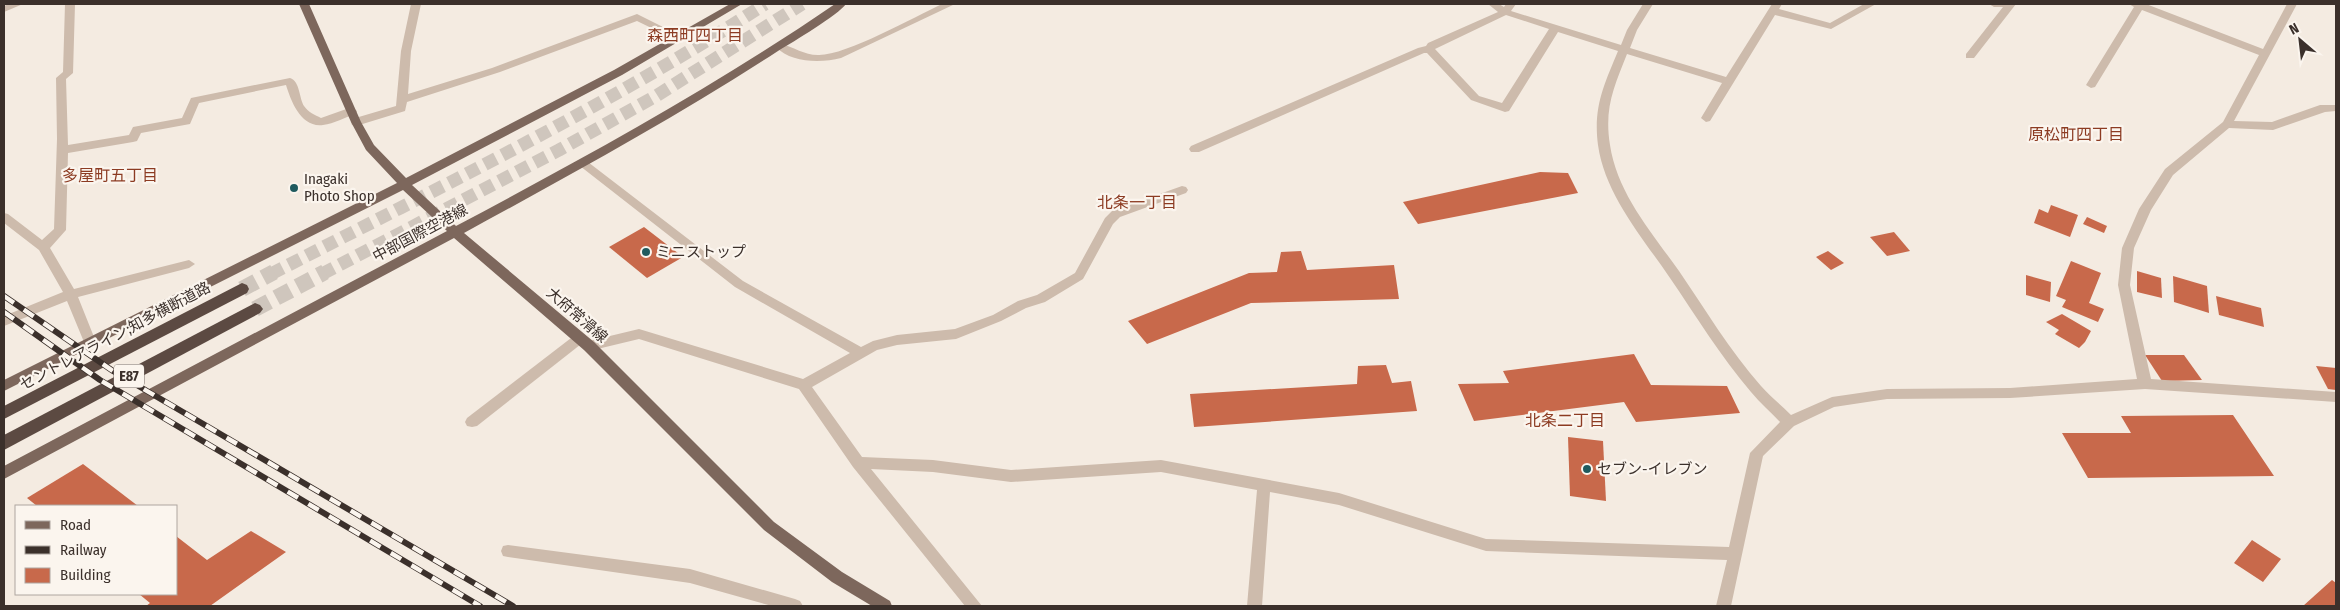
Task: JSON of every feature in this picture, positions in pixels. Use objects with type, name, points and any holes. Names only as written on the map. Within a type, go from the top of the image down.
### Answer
[{"type":"highway","name":"セントレアライン;知多横断道路","points":[[4,413],[242,289]]},
{"type":"highway","name":"E87","points":[[4,443],[255,309]]},
{"type":"main road","name":"大府常滑線","points":[[304,4],[354,117],[370,146],[405,185],[454,232],[585,342],[769,526],[879,605]]},
{"type":"main road","points":[[4,386],[405,185],[589,89],[737,4]]},
{"type":"main road","name":"中部国際空港線","points":[[4,473],[584,163],[781,47],[841,4]]},
{"type":"street","points":[[4,9],[18,4]]},
{"type":"street","points":[[43,247],[60,230],[61,78],[68,73],[70,4]]},
{"type":"street","points":[[62,150],[133,138],[137,130],[186,121],[195,100],[290,81],[303,114],[321,122],[401,108],[406,51],[416,4]]},
{"type":"street","points":[[781,47],[805,58],[823,60],[832,58],[950,4]]},
{"type":"street","points":[[1493,4],[1508,8],[1555,28],[1729,82]]},
{"type":"street","points":[[1648,4],[1622,50],[1604,95],[1602,117],[1604,146],[1610,170],[1628,207],[1735,362],[1756,389],[1789,422]]},
{"type":"street","points":[[1706,118],[1775,8],[1831,26],[1871,4]]},
{"type":"street","points":[[1994,4],[2011,4]]},
{"type":"street","points":[[1970,56],[2011,4]]},
{"type":"street","points":[[2091,85],[2138,4],[2264,53]]},
{"type":"street","points":[[2145,384],[2124,285],[2128,248],[2145,209],[2169,172],[2228,124],[2264,53],[2292,4]]},
{"type":"street","points":[[1195,149],[1422,50],[1430,49],[1432,45],[1508,8]]},
{"type":"street","points":[[401,100],[496,70],[637,17],[680,38]]},
{"type":"street","points":[[1430,49],[1475,98],[1505,108],[1555,28]]},
{"type":"street","points":[[2228,124],[2273,126],[2324,108],[2336,108]]},
{"type":"street","points":[[584,163],[739,284],[860,352]]},
{"type":"street","points":[[804,385],[860,352],[897,340],[956,334],[997,318],[1022,304],[1041,299],[1078,276],[1109,221],[1116,214],[1182,190]]},
{"type":"street","points":[[4,217],[43,247],[71,294],[90,342]]},
{"type":"street","points":[[4,321],[71,294],[189,264]]},
{"type":"street","points":[[472,422],[585,342],[639,334],[804,385],[858,463],[974,606]]},
{"type":"street","points":[[1724,606],[1757,453],[1789,422],[1832,402],[1887,394],[2010,393],[2145,384],[2336,397]]},
{"type":"street","points":[[858,463],[933,466],[1012,476],[1161,466],[1339,499],[1486,545],[1736,554]]},
{"type":"street","points":[[1254,606],[1264,485]]},
{"type":"street","points":[[508,551],[690,576],[795,606]]},
{"type":"building","points":[[1540,172],[1568,173],[1578,193],[1418,224],[1403,202]]},
{"type":"building","points":[[2051,205],[2078,215],[2070,237],[2034,223],[2039,209],[2048,213]]},
{"type":"building","points":[[2087,217],[2107,226],[2104,233],[2083,224]]},
{"type":"building","name":"ミニストップ","points":[[644,227],[683,257],[647,278],[609,247]]},
{"type":"building","points":[[1894,232],[1910,251],[1887,256],[1870,237]]},
{"type":"building","points":[[1301,251],[1307,270],[1394,265],[1399,299],[1251,303],[1147,344],[1128,321],[1249,273],[1277,272],[1281,252]]},
{"type":"building","points":[[1828,251],[1844,263],[1831,270],[1816,257]]},
{"type":"building","points":[[2071,261],[2101,273],[2089,303],[2104,309],[2098,322],[2062,307],[2066,300],[2056,296]]},
{"type":"building","points":[[2137,271],[2161,278],[2162,298],[2137,292]]},
{"type":"building","points":[[2026,275],[2051,282],[2050,302],[2026,295]]},
{"type":"building","points":[[2173,276],[2207,286],[2209,313],[2174,302]]},
{"type":"building","points":[[2216,296],[2261,308],[2264,327],[2219,315]]},
{"type":"building","points":[[2062,314],[2091,331],[2079,348],[2055,334],[2059,330],[2046,322]]},
{"type":"building","points":[[1634,354],[1651,385],[1727,386],[1740,413],[1636,422],[1624,402],[1474,421],[1458,384],[1509,383],[1503,371]]},
{"type":"building","points":[[2145,355],[2184,355],[2202,380],[2162,381]]},
{"type":"building","points":[[1386,365],[1392,383],[1411,381],[1417,411],[1194,427],[1190,394],[1357,384],[1358,366]]},
{"type":"building","points":[[2316,366],[2336,368],[2336,390],[2328,389]]},
{"type":"building","points":[[2233,415],[2274,476],[2088,478],[2062,433],[2131,433],[2121,416]]},
{"type":"building","name":"セブン-イレブン","points":[[1568,437],[1603,441],[1606,501],[1570,496]]},
{"type":"building","points":[[83,464],[137,505],[36,505],[27,498]]},
{"type":"building","points":[[251,531],[286,552],[210,606],[146,606],[150,603],[140,595],[178,595],[178,538],[207,560]]},
{"type":"building","points":[[2252,540],[2281,559],[2263,582],[2234,563]]},
{"type":"building","points":[[2332,580],[2336,583],[2336,606],[2303,606]]},
{"type":"tunnel","points":[[271,274],[584,112],[706,41],[765,4]]},
{"type":"tunnel","points":[[322,274],[559,150],[656,96],[802,4]]},
{"type":"tunnel","points":[[242,289],[274,272]]},
{"type":"tunnel","points":[[255,309],[325,272]]},
{"type":"railway","points":[[4,296],[113,371],[513,606]]},
{"type":"railway","points":[[4,312],[100,380],[480,606]]},
{"type":"place","name":"Inagaki Photo Shop","points":[[294,188]]},
{"type":"place","name":"ミニストップ","points":[[646,252]]},
{"type":"place","name":"セブン-イレブン","points":[[1587,469]]},
{"type":"district","name":"森西町四丁目","points":[[695,35]]},
{"type":"district","name":"原松町四丁目","points":[[2076,134]]},
{"type":"district","name":"多屋町五丁目","points":[[110,175]]},
{"type":"district","name":"北条一丁目","points":[[1137,202]]},
{"type":"district","name":"北条二丁目","points":[[1565,420]]}]
